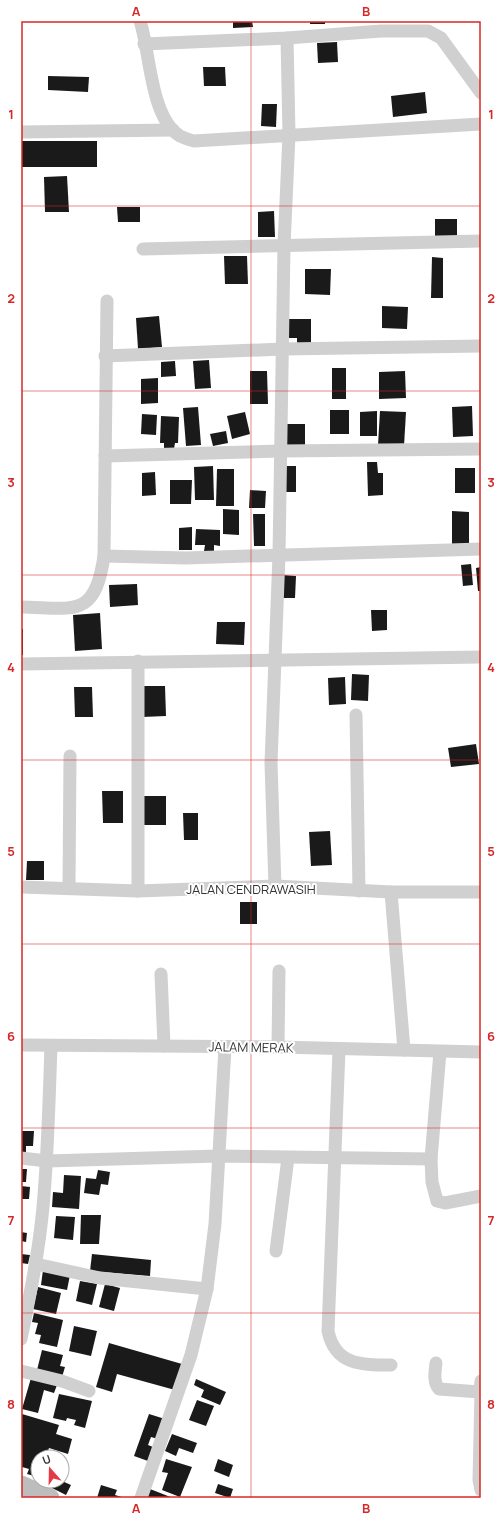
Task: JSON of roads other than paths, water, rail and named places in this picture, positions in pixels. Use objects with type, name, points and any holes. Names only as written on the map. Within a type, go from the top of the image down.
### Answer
[{"type":"main road","points":[[21,1485],[50,1498]]},
{"type":"street","points":[[140,21],[156,98],[173,130],[180,136],[194,141],[481,124]]},
{"type":"street","points":[[144,44],[287,38],[381,31],[428,31],[441,38],[481,93]]},
{"type":"street","points":[[275,886],[271,763],[279,555],[284,246],[289,135],[287,38]]},
{"type":"street","points":[[21,132],[173,130]]},
{"type":"street","points":[[143,249],[481,241]]},
{"type":"street","points":[[21,607],[74,608],[89,601],[97,588],[101,576],[104,556],[106,301]]},
{"type":"street","points":[[105,356],[283,349],[481,346]]},
{"type":"street","points":[[105,456],[280,451],[481,449]]},
{"type":"street","points":[[104,556],[186,558],[481,549]]},
{"type":"street","points":[[21,664],[138,661],[274,661],[481,657]]},
{"type":"street","points":[[138,661],[138,891]]},
{"type":"street","points":[[356,716],[359,890]]},
{"type":"street","points":[[69,888],[70,756]]},
{"type":"street","name":"JALAN CENDRAWASIH","points":[[21,888],[69,888],[138,891],[275,886],[390,892],[481,892]]},
{"type":"street","points":[[390,892],[404,1050]]},
{"type":"street","points":[[278,1047],[279,971]]},
{"type":"street","points":[[161,974],[164,1046]]},
{"type":"street","name":"JALAM MERAK","points":[[21,1045],[278,1047],[340,1050],[481,1052]]},
{"type":"street","points":[[21,1339],[36,1264],[47,1161],[52,1046]]},
{"type":"street","points":[[141,1498],[191,1355],[208,1289],[214,1224],[225,1047]]},
{"type":"street","points":[[340,1050],[328,1331],[330,1341],[337,1352],[345,1359],[361,1364],[391,1365]]},
{"type":"street","points":[[440,1052],[430,1159],[432,1182],[437,1201],[445,1203],[481,1196]]},
{"type":"street","points":[[21,1158],[47,1161],[218,1156],[430,1159]]},
{"type":"street","points":[[276,1251],[288,1158]]},
{"type":"street","points":[[36,1264],[100,1278],[208,1289]]},
{"type":"street","points":[[436,1363],[436,1385],[440,1389],[481,1389],[479,1480],[481,1490]]},
{"type":"street","points":[[21,1371],[62,1381],[89,1391]]}]
